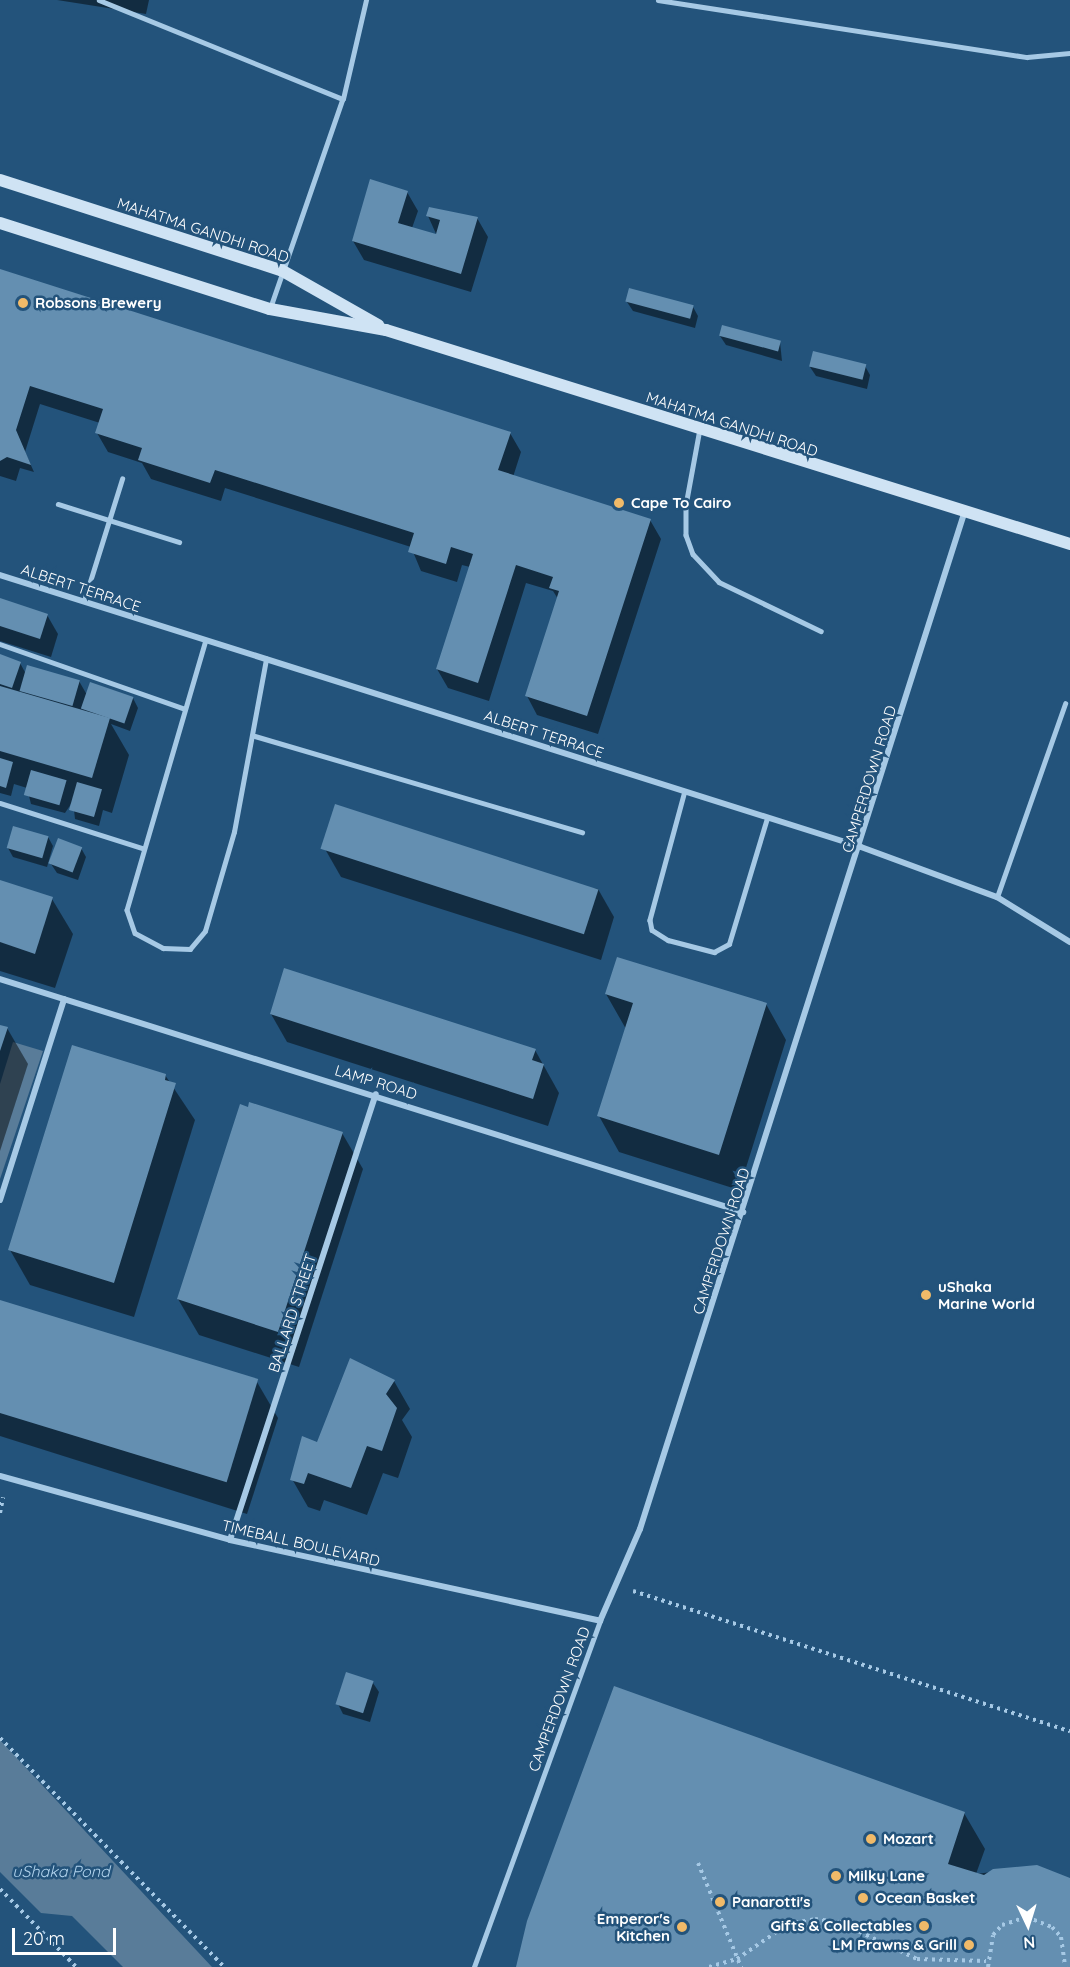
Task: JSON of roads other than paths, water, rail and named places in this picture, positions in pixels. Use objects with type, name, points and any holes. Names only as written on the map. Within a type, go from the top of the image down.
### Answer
[{"type":"street","name":"MAHATMA GANDHI ROAD","points":[[0,180],[281,270],[386,330]]},
{"type":"street","name":"MAHATMA GANDHI ROAD","points":[[0,223],[270,309],[386,330],[964,514],[1070,544]]},
{"type":"street","name":"CAMPERDOWN ROAD","points":[[600,1621],[617,1586],[743,1212],[861,847],[964,514]]},
{"type":"street","name":"ALBERT TERRACE","points":[[0,575],[861,847],[997,897],[1070,942]]},
{"type":"street","name":"LAMP ROAD","points":[[0,978],[376,1094],[743,1212]]},
{"type":"street","points":[[0,1200],[64,999]]},
{"type":"street","name":"BALLARD STREET","points":[[230,1540],[376,1094]]},
{"type":"street","name":"TIMEBALL BOULEVARD","points":[[0,1476],[230,1540],[600,1621]]},
{"type":"lane","points":[[99,0],[343,99]]},
{"type":"lane","points":[[270,309],[281,270],[343,99],[366,0]]},
{"type":"lane","points":[[658,0],[1027,57],[1070,53]]},
{"type":"lane","points":[[700,429],[686,505],[686,535],[693,554],[719,582],[821,631]]},
{"type":"lane","points":[[84,602],[122,479]]},
{"type":"lane","points":[[58,504],[108,523],[179,542]]},
{"type":"lane","points":[[206,640],[183,708],[130,892],[129,923],[144,940],[190,949],[206,931],[255,736],[266,659]]},
{"type":"lane","points":[[0,644],[183,708]]},
{"type":"lane","points":[[997,897],[1065,704]]},
{"type":"lane","points":[[255,736],[582,832]]},
{"type":"lane","points":[[685,791],[650,920],[652,930],[668,940],[714,952],[729,944],[767,818]]},
{"type":"lane","points":[[0,803],[142,848]]},
{"type":"lane","name":"CAMPERDOWN ROAD","points":[[474,1967],[600,1621]]},
{"type":"water","points":[[13,1042],[43,1051],[0,1179],[0,1084]]},
{"type":"water","name":"uShaka Pond","points":[[0,1740],[212,1967],[123,1967],[72,1916],[41,1913],[0,1872]]},
{"type":"place","name":"Robsons Brewery","points":[[23,303]]},
{"type":"place","name":"Cape To Cairo","points":[[619,503]]},
{"type":"place","name":"uShaka Marine World","points":[[926,1295]]},
{"type":"place","name":"Mozart","points":[[871,1839]]},
{"type":"place","name":"Milky Lane","points":[[836,1876]]},
{"type":"place","name":"Ocean Basket","points":[[863,1898]]},
{"type":"place","name":"Panarotti's","points":[[720,1902]]},
{"type":"place","name":"Gifts & Collectables","points":[[924,1926]]},
{"type":"place","name":"Emperor's Kitchen","points":[[682,1927]]},
{"type":"place","name":"LM Prawns & Grill","points":[[969,1945]]}]
